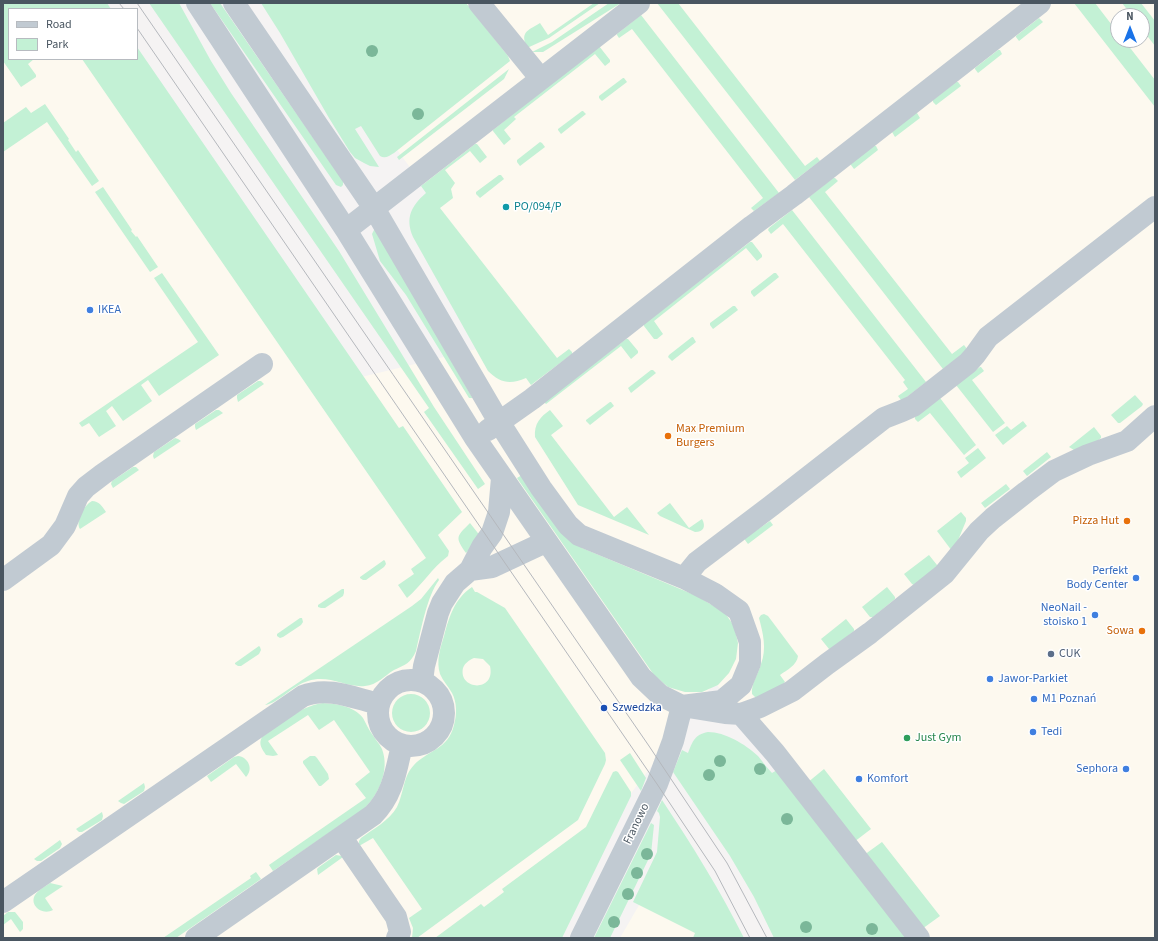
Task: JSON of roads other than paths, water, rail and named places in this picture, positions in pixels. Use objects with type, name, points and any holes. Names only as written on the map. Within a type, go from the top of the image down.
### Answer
[{"type":"street","points":[[197,3],[346,230],[475,438],[502,478],[641,678],[660,695],[682,706],[725,713],[742,714],[792,691],[870,633],[944,574],[979,531],[993,518],[1054,471],[1088,455],[1126,441],[1155,416]]},
{"type":"street","points":[[234,3],[374,208],[499,422],[545,494],[568,525],[579,535],[684,578],[715,594],[739,611],[750,642],[750,663],[741,685],[722,701],[682,706]]},
{"type":"street","points":[[479,3],[541,78]]},
{"type":"street","points":[[346,230],[639,3]]},
{"type":"street","points":[[475,438],[532,399],[1040,3]]},
{"type":"street","points":[[684,578],[697,562],[884,418],[902,412],[913,406],[968,363],[988,338],[1155,207]]},
{"type":"street","points":[[8,569],[51,545],[65,526],[78,496],[86,487],[262,364]]},
{"type":"street","points":[[422,681],[424,666],[442,603],[455,583],[470,570],[492,533],[499,512],[502,478]]},
{"type":"street","points":[[470,570],[492,567],[539,545],[548,543]]},
{"type":"street","points":[[405,680],[422,681],[429,684],[441,697],[445,713],[444,721],[436,736],[422,745],[402,745],[390,739],[382,729],[378,717],[379,704],[384,693],[397,682],[405,680]]},
{"type":"street","points":[[3,902],[303,696],[315,692],[328,692],[379,704]]},
{"type":"street","name":"Franowo","points":[[582,938],[657,784],[673,740],[682,706]]},
{"type":"street","points":[[742,714],[775,753],[919,938]]},
{"type":"street","points":[[196,938],[369,819],[384,803],[392,786],[402,745]]},
{"type":"street","points":[[342,838],[396,917],[400,932],[397,938]]},
{"type":"tram line","points":[[119,3],[123,8]]},
{"type":"tram line","points":[[137,3],[649,746],[727,863],[767,938]]},
{"type":"tram line","points":[[138,29],[657,784],[715,871],[750,938]]},
{"type":"place","name":"PO/094/P","points":[[506,207]]},
{"type":"place","name":"IKEA","points":[[90,310]]},
{"type":"place","name":"Max Premium Burgers","points":[[668,436]]},
{"type":"place","name":"Pizza Hut","points":[[1127,521]]},
{"type":"place","name":"Perfekt Body Center","points":[[1136,578]]},
{"type":"place","name":"NeoNail - stoisko 1","points":[[1095,615]]},
{"type":"place","name":"Sowa","points":[[1142,631]]},
{"type":"place","name":"CUK","points":[[1051,654]]},
{"type":"place","name":"Jawor-Parkiet","points":[[990,679]]},
{"type":"place","name":"M1 Poznań","points":[[1034,699]]},
{"type":"place","name":"Szwedzka","points":[[604,708]]},
{"type":"place","name":"Tedi","points":[[1033,732]]},
{"type":"place","name":"Just Gym","points":[[907,738]]},
{"type":"place","name":"Sephora","points":[[1126,769]]},
{"type":"place","name":"Komfort","points":[[859,779]]}]
